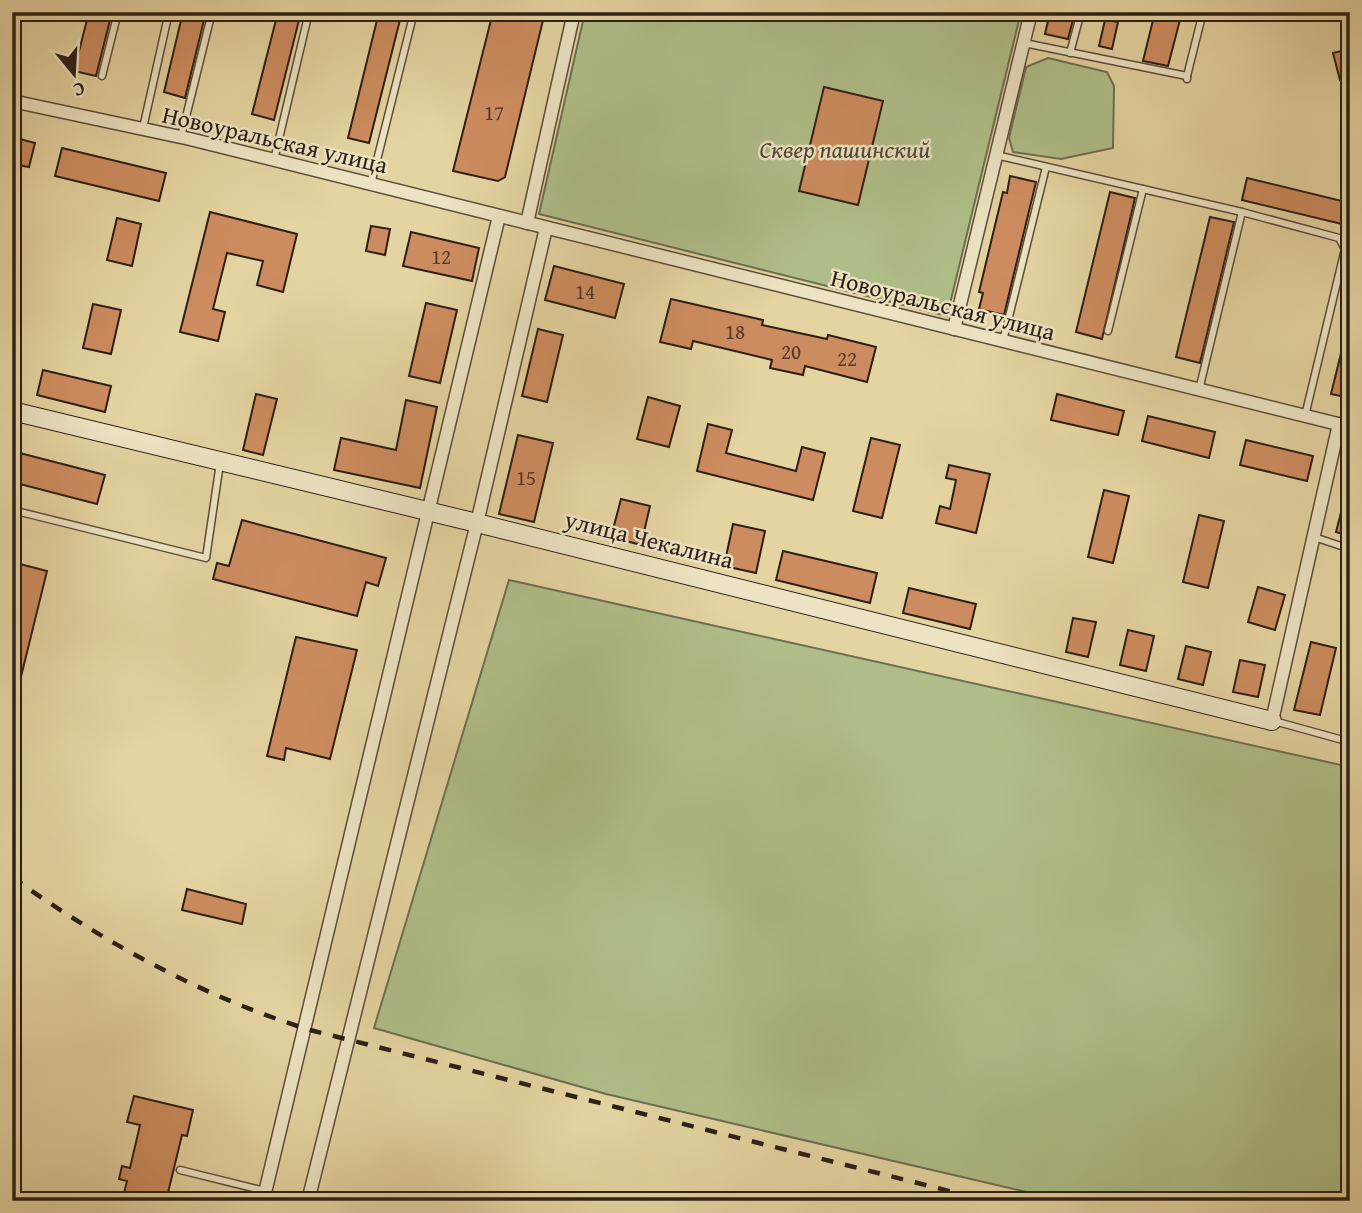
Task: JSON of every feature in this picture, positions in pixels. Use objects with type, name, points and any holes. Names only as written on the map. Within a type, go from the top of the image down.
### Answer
[{"type":"main road","name":"улица Чекалина","points":[[12,411],[477,523],[1272,721]]},
{"type":"street","points":[[527,223],[574,12]]},
{"type":"street","points":[[954,329],[1031,12]]},
{"type":"street","name":"Новоуральская улица","points":[[12,101],[181,137],[1344,426]]},
{"type":"street","points":[[264,1196],[499,216]]},
{"type":"street","points":[[308,1201],[477,523],[546,228]]},
{"type":"street","points":[[1272,721],[1314,537],[1344,426]]},
{"type":"lane","points":[[12,28],[16,12]]},
{"type":"lane","points":[[102,76],[117,12]]},
{"type":"lane","points":[[143,130],[169,12]]},
{"type":"lane","points":[[181,137],[212,12]]},
{"type":"lane","points":[[274,160],[309,12]]},
{"type":"lane","points":[[371,184],[414,12]]},
{"type":"lane","points":[[1070,53],[1081,12]]},
{"type":"lane","points":[[1024,43],[1187,78],[1203,12]]},
{"type":"lane","points":[[996,155],[1242,212],[1339,238],[1345,249],[1305,416]]},
{"type":"lane","points":[[1003,341],[1046,167]]},
{"type":"lane","points":[[1108,331],[1143,189]]},
{"type":"lane","points":[[1199,390],[1242,212]]},
{"type":"lane","points":[[12,510],[206,558],[220,461]]},
{"type":"lane","points":[[1314,537],[1350,549]]},
{"type":"lane","points":[[1272,721],[1350,742]]},
{"type":"lane","points":[[180,1170],[264,1196]]},
{"type":"green space","name":"Сквер пашинский","points":[[585,12],[1021,12],[947,316],[539,214]]},
{"type":"green space","points":[[1048,58],[1107,72],[1114,86],[1113,148],[1061,159],[1013,152],[1009,138],[1026,67]]},
{"type":"green space","points":[[509,580],[1350,767],[1350,1201],[1065,1201],[606,1094],[374,1028]]},
{"type":"building","points":[[89,12],[112,12],[96,76],[74,71]]},
{"type":"building","points":[[183,12],[206,12],[185,98],[164,92]]},
{"type":"building","points":[[278,12],[301,12],[274,120],[252,114]]},
{"type":"building","points":[[379,12],[402,12],[369,143],[348,138]]},
{"type":"building","points":[[493,12],[545,12],[505,177],[498,181],[453,171]]},
{"type":"building","points":[[1050,12],[1075,12],[1068,39],[1045,34]]},
{"type":"building","points":[[1155,12],[1182,12],[1168,66],[1143,61]]},
{"type":"building","points":[[1105,20],[1118,22],[1112,49],[1099,46]]},
{"type":"building","points":[[1350,49],[1350,78],[1340,80],[1333,53]]},
{"type":"building","points":[[824,87],[883,101],[858,205],[799,191]]},
{"type":"building","points":[[12,137],[35,143],[29,167],[12,164]]},
{"type":"building","points":[[62,148],[166,173],[159,201],[55,176]]},
{"type":"building","points":[[1010,176],[1036,182],[1004,315],[979,309],[983,293],[979,292],[1003,192],[1007,193]]},
{"type":"building","points":[[1247,178],[1350,203],[1350,226],[1242,200]]},
{"type":"building","points":[[1110,192],[1135,198],[1102,339],[1076,332]]},
{"type":"building","points":[[210,212],[297,234],[283,292],[257,285],[263,261],[227,253],[213,309],[225,312],[218,341],[180,332]]},
{"type":"building","points":[[1210,217],[1234,222],[1200,363],[1176,357]]},
{"type":"building","points":[[117,218],[141,224],[132,266],[107,260]]},
{"type":"building","points":[[371,226],[390,229],[385,255],[366,251]]},
{"type":"building","points":[[411,232],[479,248],[472,281],[403,266]]},
{"type":"building","points":[[554,266],[624,284],[615,318],[545,300]]},
{"type":"building","points":[[671,299],[763,320],[762,325],[827,339],[828,335],[876,347],[867,382],[805,366],[803,375],[770,368],[772,360],[693,341],[691,349],[660,342]]},
{"type":"building","points":[[426,303],[457,310],[440,383],[409,376]]},
{"type":"building","points":[[93,304],[121,310],[111,354],[83,348]]},
{"type":"building","points":[[538,329],[563,335],[547,402],[522,396]]},
{"type":"building","points":[[1346,333],[1350,333],[1350,398],[1331,394]]},
{"type":"building","points":[[43,370],[111,386],[105,412],[37,395]]},
{"type":"building","points":[[256,394],[277,399],[263,455],[243,450]]},
{"type":"building","points":[[1057,394],[1124,411],[1118,435],[1051,420]]},
{"type":"building","points":[[648,397],[680,406],[669,447],[637,439]]},
{"type":"building","points":[[406,400],[437,407],[420,488],[334,470],[341,438],[396,450]]},
{"type":"building","points":[[1148,416],[1215,432],[1209,458],[1142,441]]},
{"type":"building","points":[[708,424],[732,430],[726,453],[796,471],[802,447],[825,453],[813,500],[697,471]]},
{"type":"building","points":[[518,435],[553,443],[534,522],[499,514]]},
{"type":"building","points":[[871,438],[900,445],[882,518],[853,511]]},
{"type":"building","points":[[1246,440],[1313,456],[1307,481],[1240,465]]},
{"type":"building","points":[[12,451],[105,475],[97,504],[12,482]]},
{"type":"building","points":[[949,465],[990,474],[976,533],[936,523],[940,506],[950,509],[956,480],[946,478]]},
{"type":"building","points":[[1104,490],[1129,496],[1113,563],[1088,557]]},
{"type":"building","points":[[1346,493],[1350,494],[1350,536],[1336,532]]},
{"type":"building","points":[[621,499],[650,506],[641,545],[611,537]]},
{"type":"building","points":[[1199,515],[1224,521],[1208,588],[1183,582]]},
{"type":"building","points":[[242,520],[386,558],[378,586],[366,582],[357,616],[213,579],[217,563],[229,566]]},
{"type":"building","points":[[733,524],[765,531],[756,573],[724,566]]},
{"type":"building","points":[[783,551],[877,573],[870,603],[776,580]]},
{"type":"building","points":[[12,562],[47,571],[16,697],[12,696]]},
{"type":"building","points":[[1258,587],[1285,595],[1275,630],[1248,622]]},
{"type":"building","points":[[909,588],[976,604],[970,629],[903,613]]},
{"type":"building","points":[[1073,618],[1096,622],[1088,657],[1066,652]]},
{"type":"building","points":[[1128,630],[1154,636],[1146,671],[1120,665]]},
{"type":"building","points":[[296,637],[357,650],[330,759],[286,748],[284,760],[267,756]]},
{"type":"building","points":[[1311,642],[1336,648],[1320,715],[1294,710]]},
{"type":"building","points":[[1186,646],[1211,652],[1203,685],[1178,679]]},
{"type":"building","points":[[1240,660],[1265,665],[1258,697],[1233,692]]},
{"type":"building","points":[[187,889],[246,904],[242,924],[182,910]]},
{"type":"building","points":[[134,1096],[193,1110],[187,1136],[182,1135],[166,1201],[124,1193],[127,1181],[119,1179],[122,1166],[130,1168],[140,1125],[127,1122]]},
{"type":"railway","points":[[12,877],[82,924],[155,966],[270,1017],[310,1030],[989,1201]]}]
